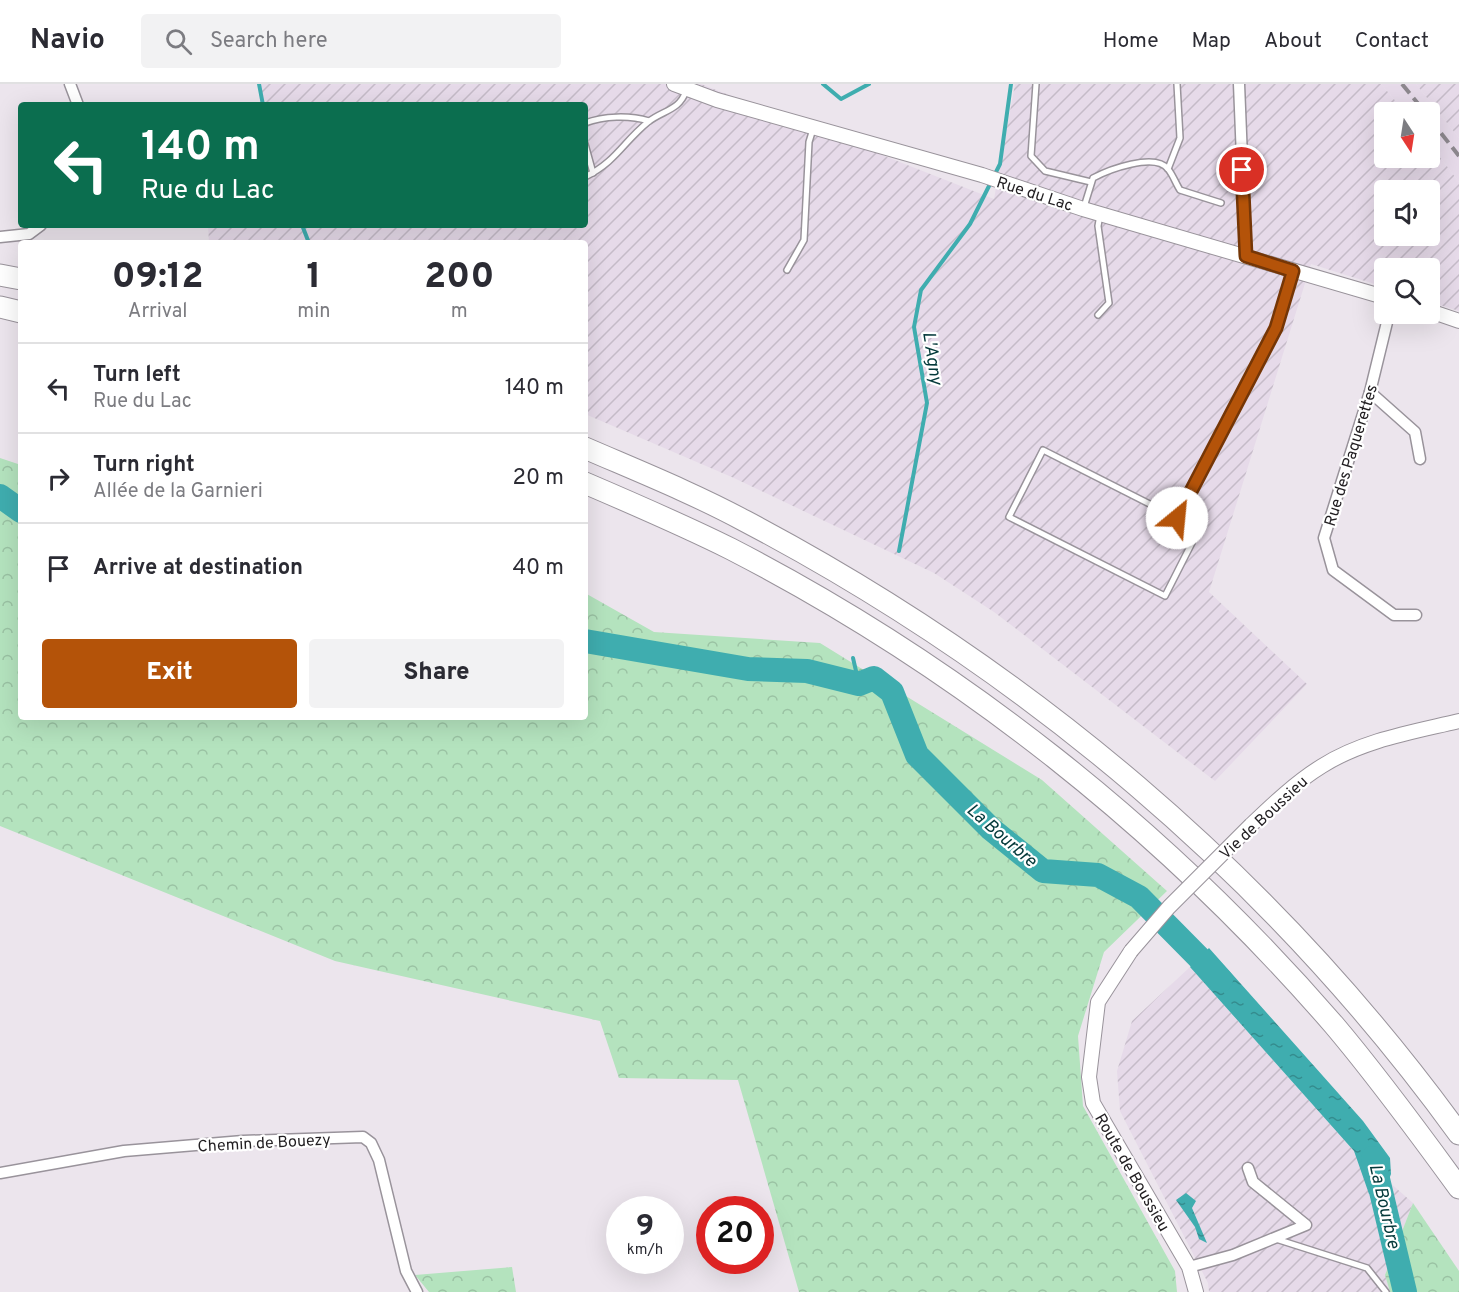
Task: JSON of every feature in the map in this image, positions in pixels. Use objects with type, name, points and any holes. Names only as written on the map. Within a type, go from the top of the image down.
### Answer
[{"type":"highway","points":[[0,275],[18,278]]},
{"type":"highway","points":[[0,307],[18,311]]},
{"type":"highway","points":[[588,449],[743,520],[851,580],[977,660],[1110,761],[1180,822],[1274,913],[1320,962],[1363,1011],[1459,1134]]},
{"type":"highway","points":[[588,484],[731,549],[842,611],[964,690],[1097,791],[1167,853],[1293,979],[1401,1108],[1459,1188]]},
{"type":"street","points":[[70,84],[77,102]]},
{"type":"street","points":[[1239,84],[1246,256]]},
{"type":"street","name":"Rue du Lac","points":[[681,86],[814,128],[982,175],[1083,209],[1374,294]]},
{"type":"street","points":[[0,237],[28,234],[37,228]]},
{"type":"street","points":[[1440,314],[1459,321]]},
{"type":"street","name":"Rue des Paquerettes","points":[[1387,324],[1370,392],[1324,538],[1333,570],[1394,615],[1416,615]]},
{"type":"street","points":[[1370,392],[1415,432],[1420,459]]},
{"type":"street","name":"Vie de Boussieu","points":[[1131,951],[1169,907],[1251,825],[1303,779],[1347,752],[1398,735],[1459,721]]},
{"type":"street","name":"Route de Boussieu","points":[[1131,951],[1098,1002],[1089,1061],[1090,1086],[1094,1103],[1189,1267],[1196,1292]]},
{"type":"street","name":"Chemin de Bouezy","points":[[0,1173],[124,1151],[243,1142],[363,1137],[371,1143],[379,1160],[406,1271],[417,1292]]},
{"type":"street","points":[[1189,1267],[1233,1256],[1306,1225],[1253,1182],[1248,1168]]},
{"type":"lane","points":[[1036,84],[1031,156],[1045,171],[1091,182]]},
{"type":"lane","points":[[1168,169],[1180,138],[1177,84]]},
{"type":"lane","name":"Rue du Lac","points":[[588,176],[605,167],[649,122],[678,106],[681,86]]},
{"type":"lane","points":[[588,122],[595,119],[636,117],[649,122]]},
{"type":"lane","points":[[787,270],[804,240],[809,142],[814,128]]},
{"type":"lane","points":[[588,155],[593,173]]},
{"type":"lane","points":[[1083,209],[1093,178],[1143,162],[1161,165],[1168,169],[1180,190],[1221,203]]},
{"type":"lane","points":[[1098,315],[1109,303],[1098,226],[1101,214]]},
{"type":"lane","points":[[1177,518],[1276,328],[1293,271]]},
{"type":"lane","points":[[1043,450],[1177,518],[1199,529],[1165,596],[1009,517],[1043,450]]},
{"type":"lane","points":[[1276,1239],[1367,1269],[1386,1292]]},
{"type":"shaded area","points":[[259,84],[701,84],[994,199],[1015,84],[1381,84],[1396,102],[1374,102],[1374,168],[1440,168],[1440,157],[1459,182],[1459,311],[1440,305],[1440,258],[1374,258],[1374,284],[1311,264],[1209,592],[1307,684],[1215,781],[994,612],[934,573],[734,478],[588,415],[588,240],[209,240],[208,228],[588,228],[588,102],[260,102]]},
{"type":"shaded area","points":[[1381,84],[1416,84],[1430,102],[1396,102]]},
{"type":"shaded area","points":[[1416,84],[1459,84],[1459,138],[1440,114],[1440,102],[1430,102]]},
{"type":"shaded area","points":[[1440,114],[1459,138],[1459,182],[1440,157]]},
{"type":"shaded area","points":[[1190,967],[1354,1151],[1413,1203],[1385,1275],[1390,1292],[1209,1292],[1208,1283],[1120,1111],[1117,1071],[1132,1021]]},
{"type":"green space","points":[[0,458],[18,464],[18,720],[588,720],[588,595],[654,632],[820,643],[1042,780],[1167,891],[1104,952],[1078,1036],[1083,1106],[1175,1271],[1177,1292],[799,1292],[774,1205],[774,1196],[771,1196],[738,1080],[619,1078],[600,1021],[335,961],[0,826]]},
{"type":"green space","points":[[1413,1203],[1459,1271],[1459,1292],[1390,1292],[1385,1275]]},
{"type":"green space","points":[[512,1267],[516,1292],[429,1292],[415,1275]]},
{"type":"water","points":[[1209,948],[1363,1121],[1390,1158],[1391,1174],[1385,1190],[1369,1194],[1354,1151],[1190,967]]},
{"type":"water","points":[[1186,1193],[1196,1201],[1192,1208],[1207,1243],[1199,1239],[1195,1227],[1176,1200]]},
{"type":"water","points":[[1387,1198],[1410,1292],[1400,1292],[1374,1201],[1383,1206]]},
{"type":"waterway","points":[[259,84],[262,102]]},
{"type":"waterway","name":"L'Agny","points":[[823,84],[841,99],[869,84]]},
{"type":"waterway","name":"L'Agny","points":[[899,551],[927,403],[914,327],[921,290],[970,224],[1000,164],[1011,84]]},
{"type":"waterway","points":[[303,228],[308,240]]},
{"type":"waterway","name":"La Bourbre","points":[[0,496],[18,509]]},
{"type":"waterway","name":"La Bourbre","points":[[588,642],[748,669],[807,671],[859,684],[874,678],[892,692],[917,755],[991,829],[1043,871],[1098,875],[1139,897],[1221,980]]},
{"type":"waterway","name":"L'Agny","points":[[853,658],[859,684]]},
{"type":"waterway","name":"La Bourbre","points":[[1373,1158],[1405,1292]]},
{"type":"railway","points":[[1402,84],[1417,102]]},
{"type":"railway","points":[[1440,132],[1459,156]]},
{"type":"route","points":[[1177,518],[1276,328],[1293,271],[1246,256],[1242,170]]}]
